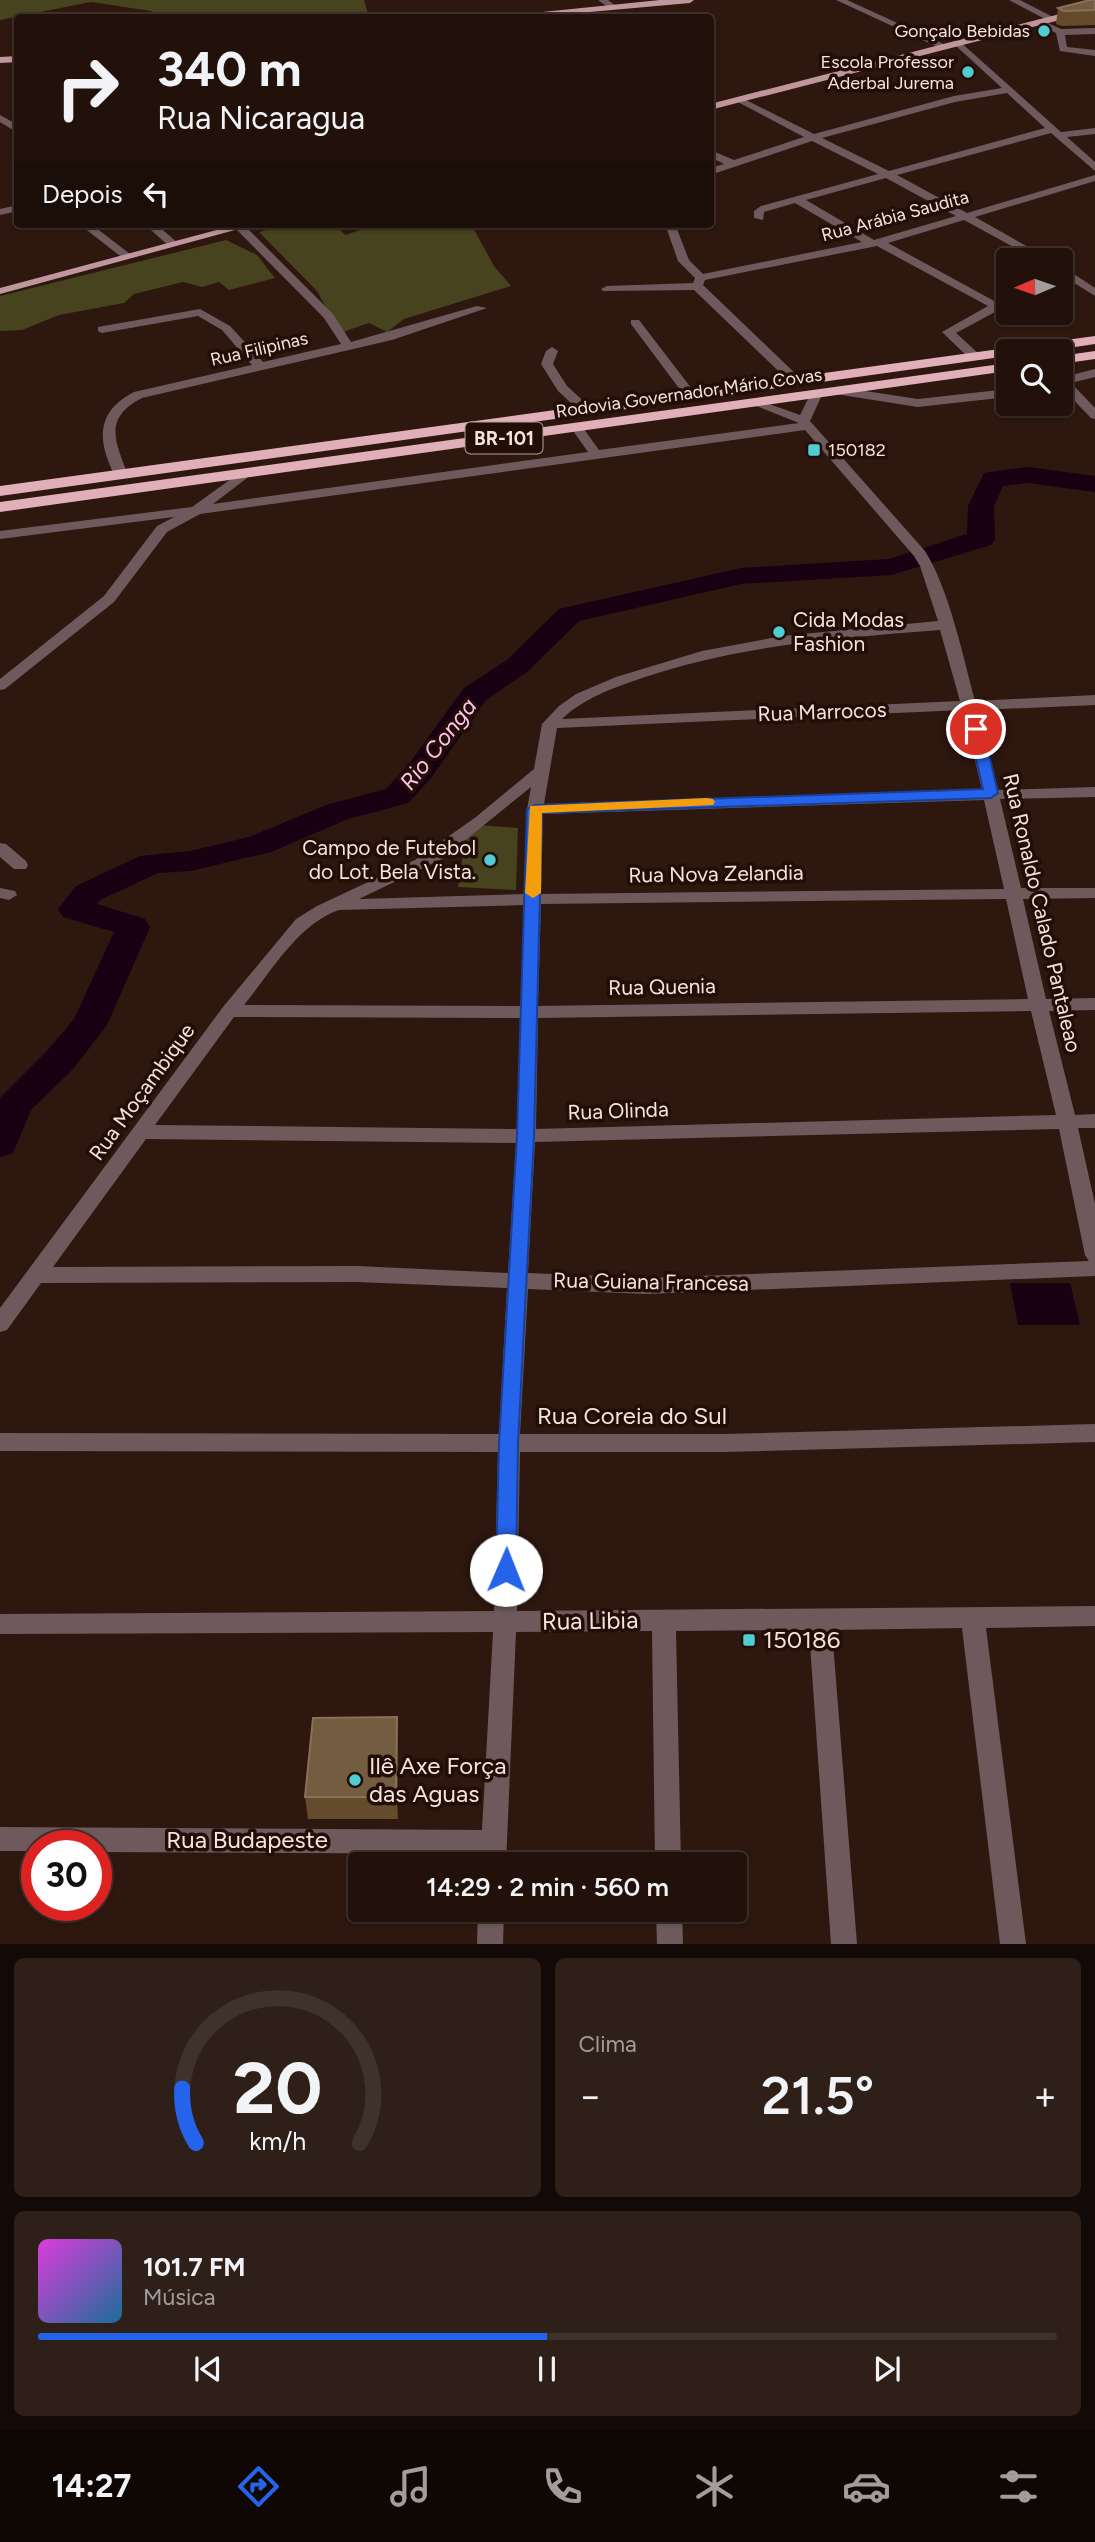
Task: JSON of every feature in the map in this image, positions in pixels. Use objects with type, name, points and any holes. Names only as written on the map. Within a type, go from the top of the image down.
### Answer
[{"type":"highway","name":"Rodovia Governador Mário Covas","points":[[1073,343],[1095,340]]},
{"type":"highway","name":"Rodovia Governador Mário Covas","points":[[0,491],[996,354]]},
{"type":"highway","points":[[1073,358],[1095,355]]},
{"type":"highway","name":"Rodovia Governador Mário Covas","points":[[0,507],[996,369]]},
{"type":"main road","points":[[518,14],[595,4],[612,6],[691,0]]},
{"type":"main road","points":[[714,106],[1095,8]]},
{"type":"main road","points":[[0,291],[234,228]]},
{"type":"street","points":[[602,0],[612,6]]},
{"type":"street","points":[[840,0],[945,47]]},
{"type":"street","points":[[1013,0],[1050,19]]},
{"type":"street","points":[[1039,22],[1060,32],[1095,32]]},
{"type":"street","points":[[1060,32],[1063,49],[1095,53]]},
{"type":"street","points":[[958,43],[1093,165]]},
{"type":"street","points":[[714,170],[813,137],[954,99],[1008,90]]},
{"type":"street","points":[[739,100],[887,174],[1024,248]]},
{"type":"street","points":[[759,218],[759,211],[887,174],[1056,132],[1095,131]]},
{"type":"street","points":[[714,155],[731,163]]},
{"type":"street","name":"Rua Arábia Saudita","points":[[699,282],[875,243],[1095,178]]},
{"type":"street","points":[[796,199],[994,305]]},
{"type":"street","points":[[89,228],[128,257]]},
{"type":"street","points":[[154,228],[173,244]]},
{"type":"street","points":[[249,228],[329,316],[348,346]]},
{"type":"street","points":[[672,228],[684,261],[699,282],[797,382]]},
{"type":"street","points":[[1073,279],[1095,293]]},
{"type":"street","points":[[607,289],[699,282]]},
{"type":"street","points":[[975,356],[948,332],[994,305]]},
{"type":"street","name":"Rua Filipinas","points":[[121,475],[108,439],[109,423],[114,410],[122,402],[388,338],[481,308]]},
{"type":"street","points":[[102,329],[200,312],[226,328],[261,367]]},
{"type":"street","points":[[635,322],[691,396]]},
{"type":"street","points":[[552,351],[547,364],[551,374],[587,411]]},
{"type":"street","points":[[1073,379],[1095,373]]},
{"type":"street","points":[[839,391],[918,403],[996,394]]},
{"type":"street","points":[[1073,393],[1095,415]]},
{"type":"street","points":[[806,423],[816,394]]},
{"type":"street","points":[[755,403],[806,423]]},
{"type":"street","points":[[0,535],[193,513],[806,423]]},
{"type":"street","name":"Rua Ronaldo Calado Pantaleao","points":[[806,423],[923,560],[947,625],[971,708],[991,793],[1038,1005],[1083,1186],[1095,1255]]},
{"type":"street","points":[[577,428],[595,453]]},
{"type":"street","points":[[0,686],[109,599],[154,536],[193,513],[242,475]]},
{"type":"street","points":[[494,1852],[505,1622],[509,1443],[526,1136],[527,1012],[535,809],[550,724],[566,705],[608,685],[664,664],[796,636],[947,625]]},
{"type":"street","name":"Rua Marrocos","points":[[550,724],[725,715],[971,708],[1095,700]]},
{"type":"street","name":"Rua Moçambique","points":[[0,1324],[229,1011],[302,923],[323,910],[338,905],[359,890],[420,865],[442,852],[541,771]]},
{"type":"street","points":[[535,809],[991,793],[1095,792]]},
{"type":"street","points":[[0,848],[20,865]]},
{"type":"street","name":"Rua Nova Zelandia","points":[[338,905],[533,899],[1095,893]]},
{"type":"street","name":"Rua Quenia","points":[[229,1011],[527,1012],[1095,1004]]},
{"type":"street","name":"Rua Olinda","points":[[141,1132],[526,1136],[1095,1121]]},
{"type":"street","name":"Rua Guiana Francesa","points":[[38,1275],[357,1274],[519,1278],[647,1286],[1095,1268]]},
{"type":"street","name":"Rua Coreia do Sul","points":[[0,1442],[724,1443],[1095,1433]]},
{"type":"street","name":"Rua Libia","points":[[0,1624],[973,1619],[1095,1616]]},
{"type":"street","points":[[973,1619],[1013,1944]]},
{"type":"street","points":[[664,1620],[668,1852]]},
{"type":"street","points":[[820,1620],[844,1944]]},
{"type":"street","name":"Rua Budapeste","points":[[0,1839],[459,1852]]},
{"type":"street","points":[[490,1944],[491,1922]]},
{"type":"street","points":[[669,1922],[670,1944]]},
{"type":"shaded area","points":[[0,0],[364,0],[368,14],[154,14],[151,11],[91,2],[30,14],[14,14],[14,17],[0,20]]},
{"type":"shaded area","points":[[274,228],[339,228],[345,235],[367,228],[473,228],[494,266],[511,286],[404,319],[387,332],[369,323],[340,333],[317,291],[259,232]]},
{"type":"shaded area","points":[[226,240],[257,255],[275,278],[229,290],[219,282],[202,287],[183,282],[134,294],[124,303],[59,315],[22,330],[0,331],[0,296]]},
{"type":"shaded area","name":"Campo de Futebol do Lot. Bela Vista.","points":[[478,825],[518,828],[516,890],[458,887],[466,833]]},
{"type":"shaded area","points":[[1010,1283],[1070,1283],[1080,1325],[1018,1325]]},
{"type":"building","points":[[1095,0],[1095,10],[1064,11],[1058,8]]},
{"type":"building","name":"Ilê Axe Força das Aguas","points":[[397,1717],[396,1797],[305,1797],[313,1718]]},
{"type":"waterway","name":"Rio Conga","points":[[0,1143],[15,1104],[60,1060],[89,1025],[133,927],[75,909],[88,893],[152,863],[190,861],[259,845],[337,812],[397,796],[420,771],[475,694],[517,666],[569,615],[741,576],[891,567],[981,539],[981,506],[993,479],[1028,475],[1095,484]]},
{"type":"slow traffic","points":[[533,893],[535,809],[707,802]]},
{"type":"place","name":"Gonçalo Bebidas","points":[[1044,31]]},
{"type":"place","name":"Escola Professor Aderbal Jurema","points":[[968,72]]},
{"type":"place","name":"150182","points":[[814,450]]},
{"type":"place","name":"Cida Modas Fashion","points":[[779,632]]},
{"type":"place","name":"Campo de Futebol do Lot. Bela Vista.","points":[[490,860]]},
{"type":"place","name":"150186","points":[[749,1640]]},
{"type":"place","name":"Ilê Axe Força das Aguas","points":[[355,1780]]},
{"type":"route","points":[[506,1570],[509,1443],[526,1136],[527,1012],[535,809],[991,793],[976,729]]}]
